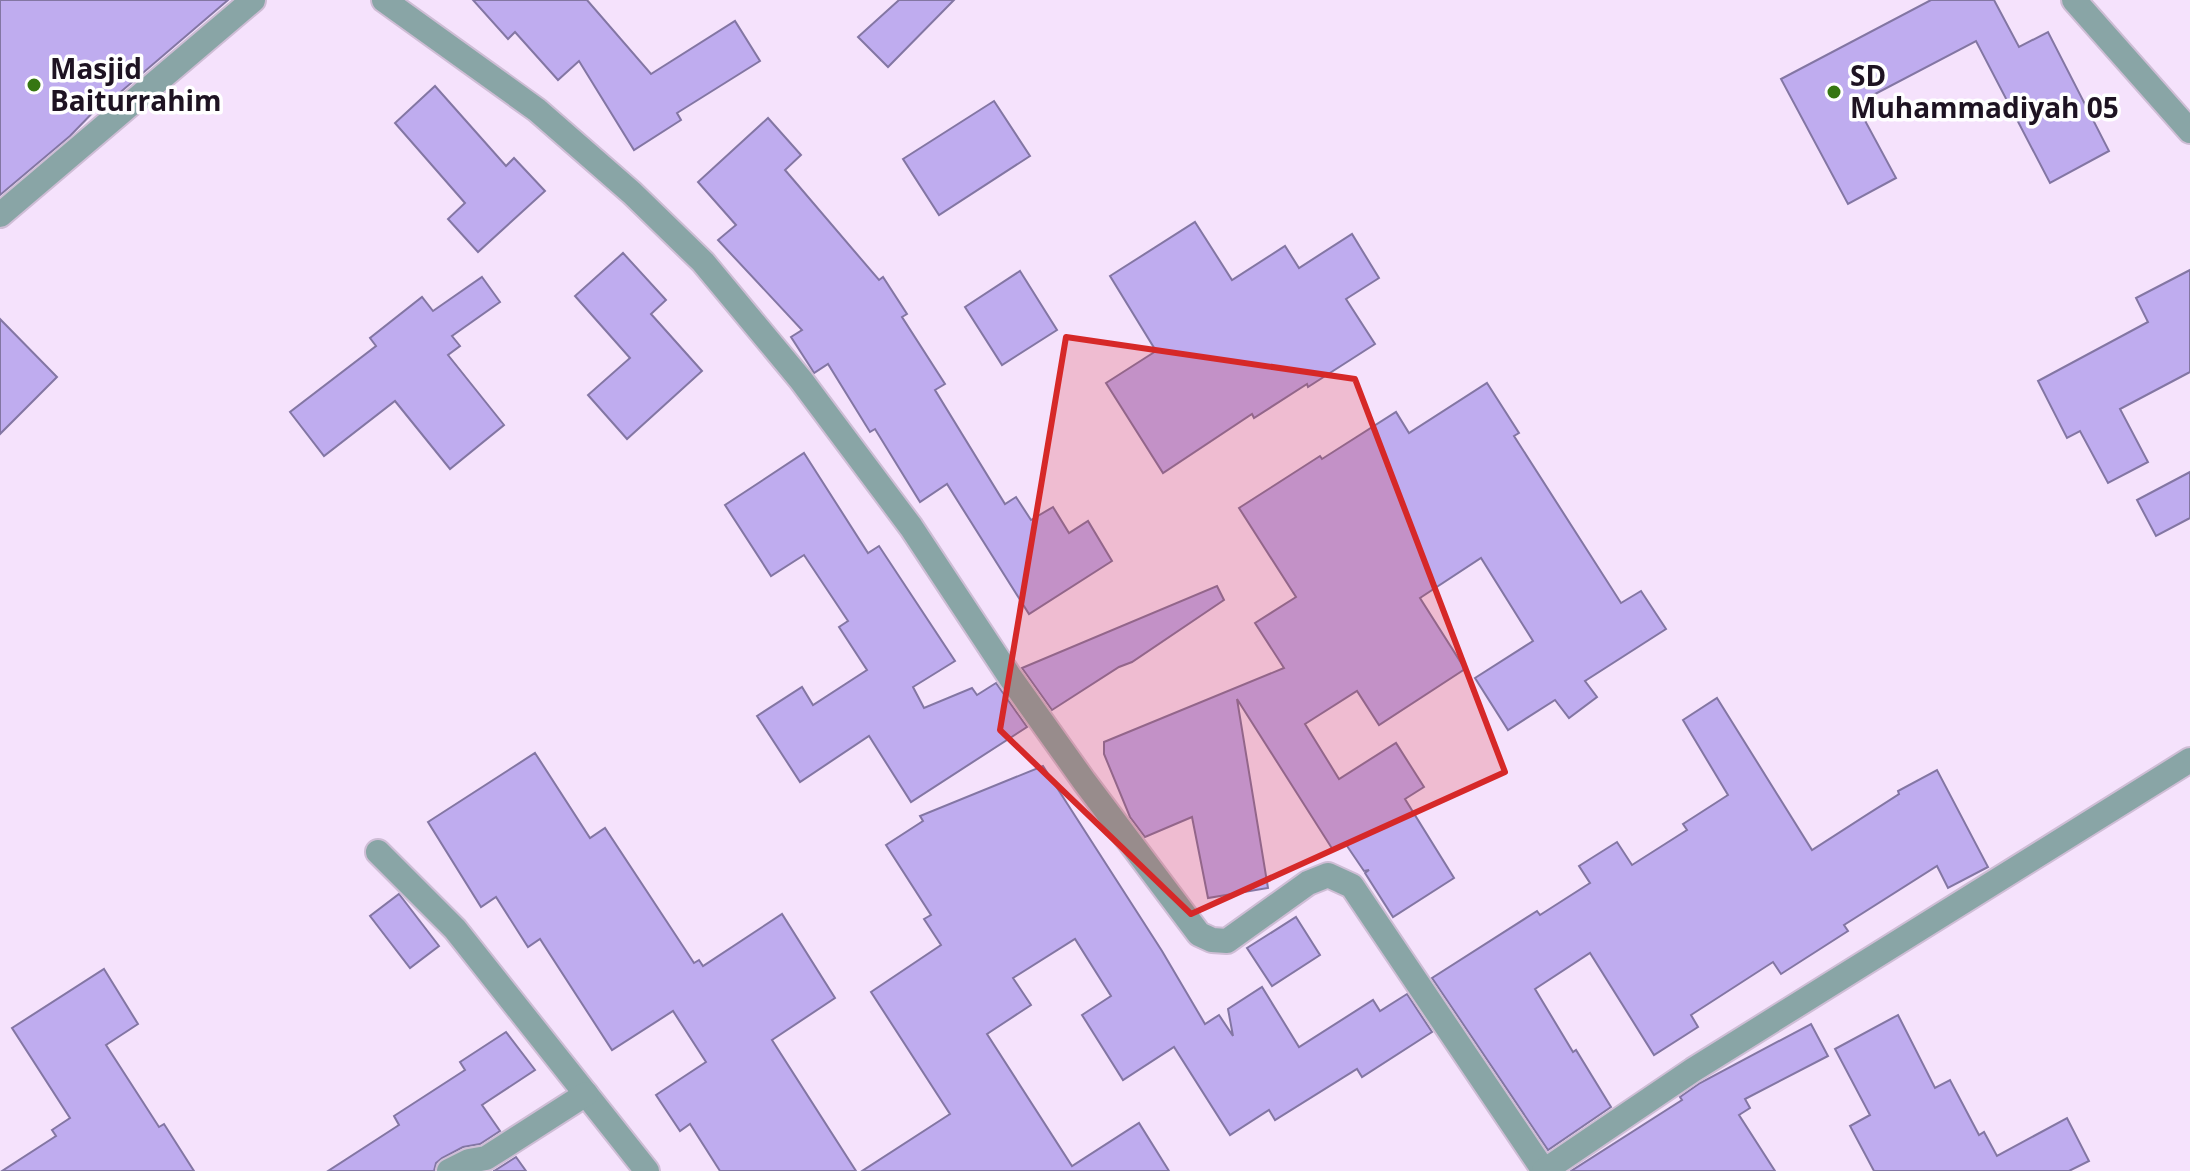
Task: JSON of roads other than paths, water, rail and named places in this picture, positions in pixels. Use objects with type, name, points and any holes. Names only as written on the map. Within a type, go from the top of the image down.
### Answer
[{"type":"street","points":[[0,215],[253,0]]},
{"type":"street","points":[[384,0],[537,110],[632,193],[703,262],[801,380],[911,527],[1019,690],[1199,934],[1212,940],[1227,941],[1308,883],[1328,875],[1352,886],[1544,1171],[1693,1070],[2190,760]]},
{"type":"street","points":[[2074,0],[2190,131]]},
{"type":"street","points":[[378,852],[455,929],[647,1171]]},
{"type":"street","points":[[449,1171],[469,1161],[486,1158],[586,1094]]},
{"type":"place","name":"Masjid Baiturrahim","points":[[34,85]]},
{"type":"place","name":"SD Muhammadiyah 05","points":[[1834,92]]}]
